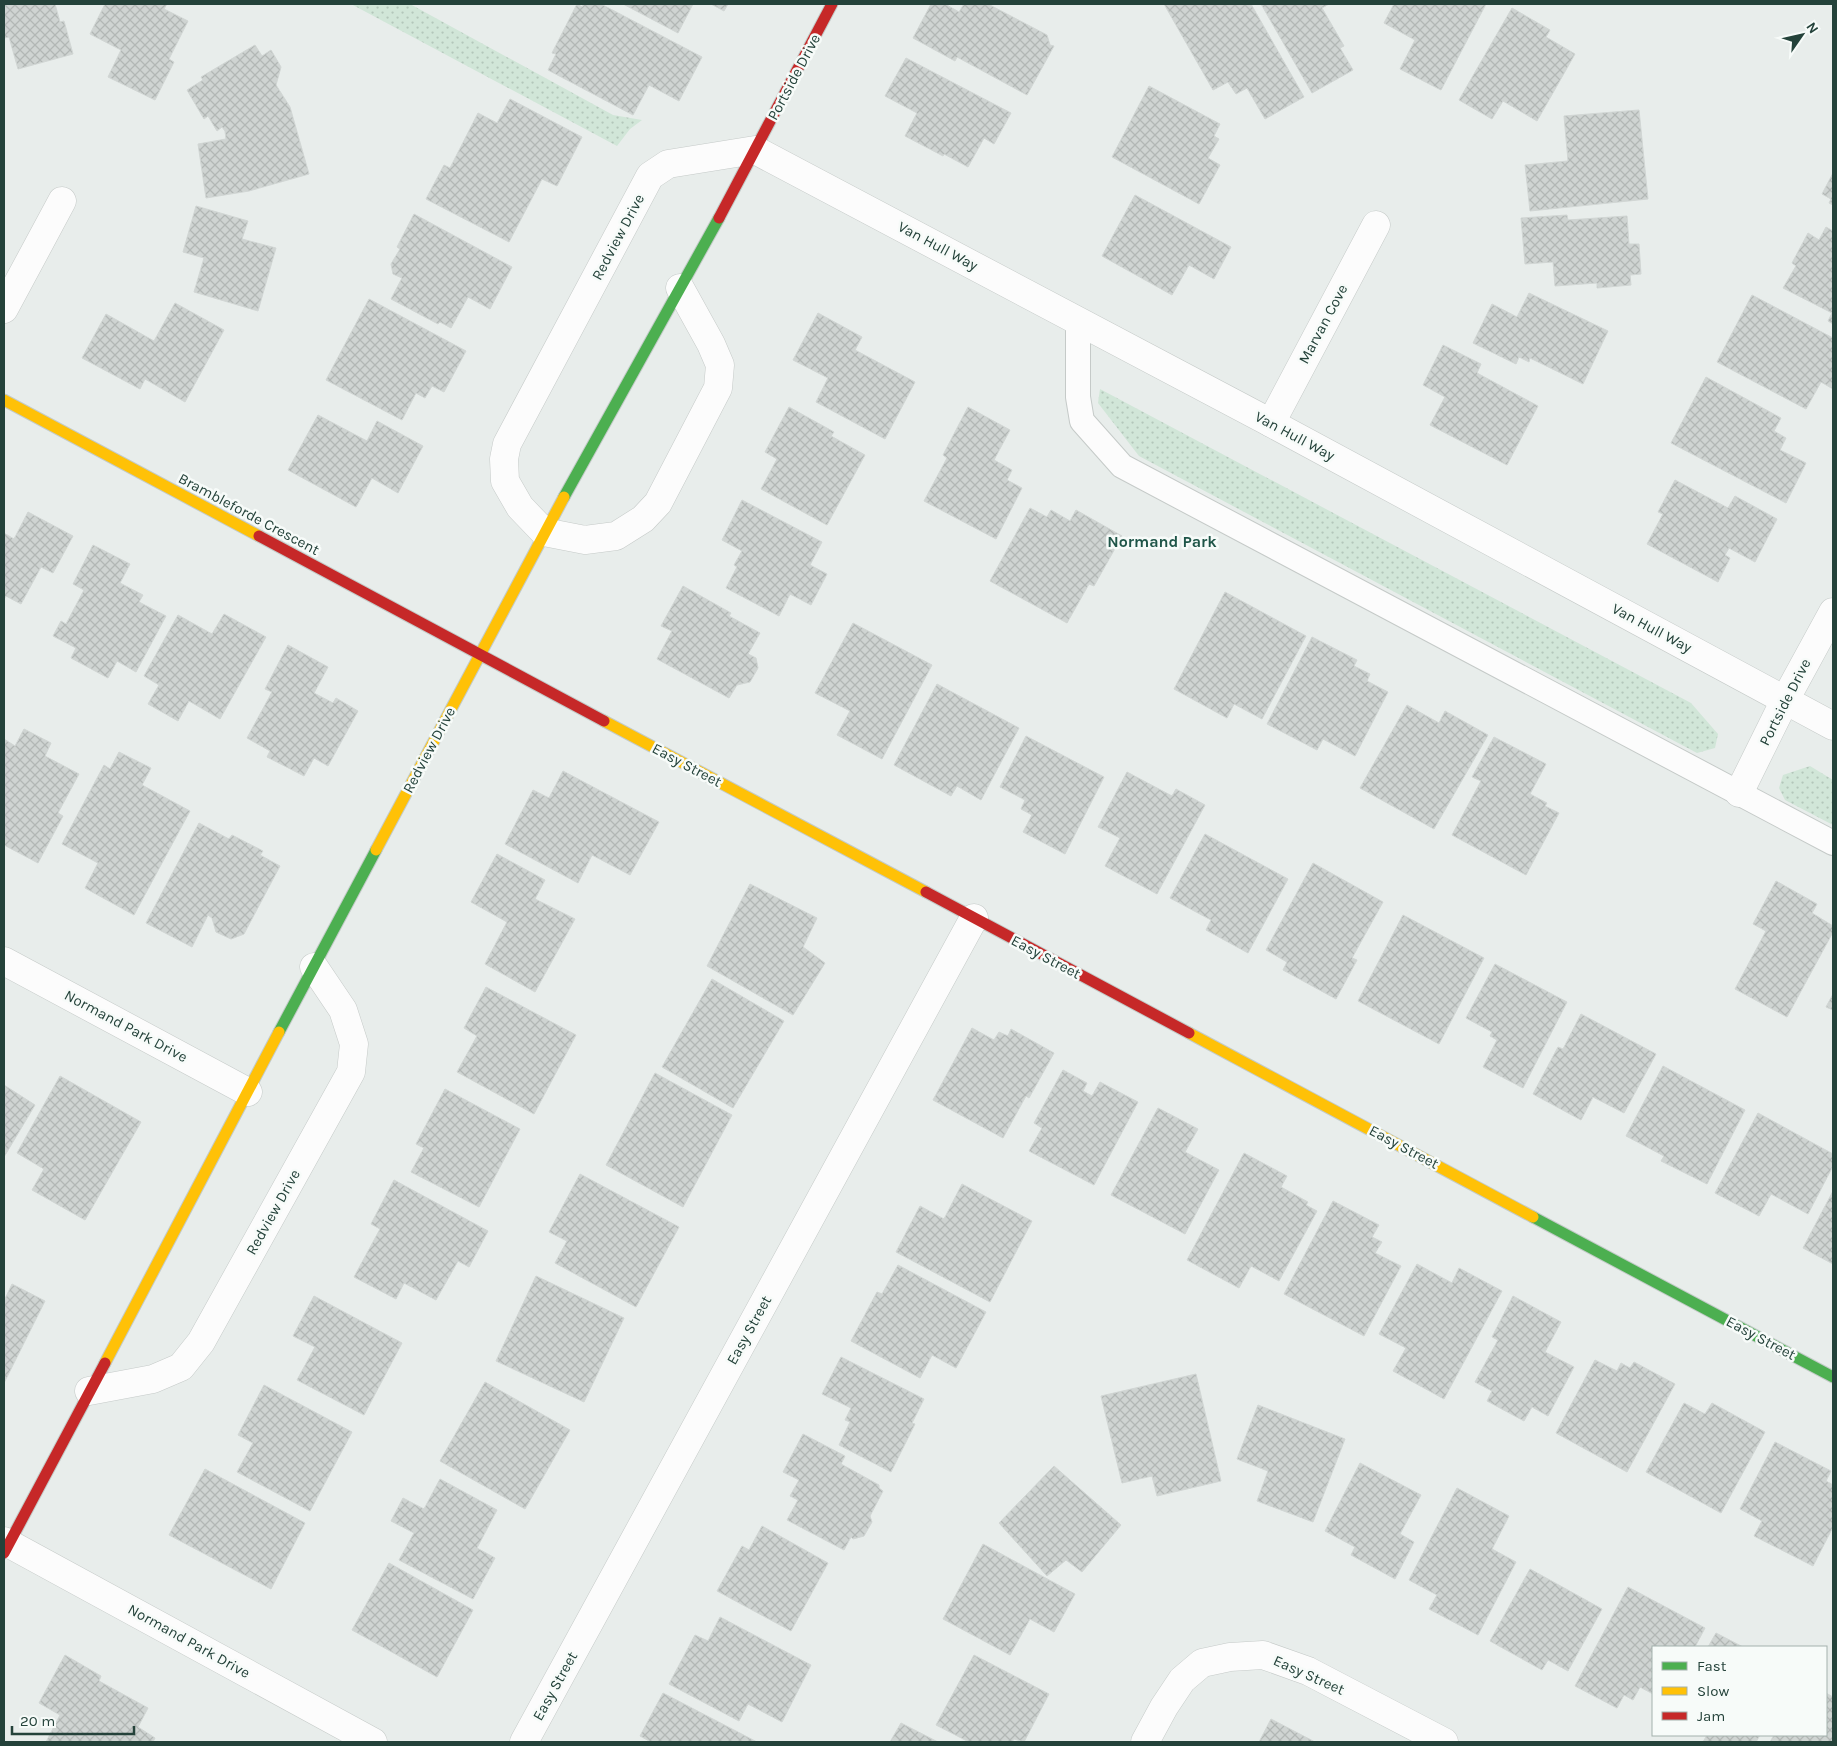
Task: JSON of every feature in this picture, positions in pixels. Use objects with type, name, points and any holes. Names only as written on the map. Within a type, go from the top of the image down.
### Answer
[{"type":"street","name":"Portside Drive","points":[[756,150],[832,4]]},
{"type":"street","name":"Redview Drive","points":[[5,1546],[544,532],[756,150]]},
{"type":"street","name":"Redview Drive","points":[[544,532],[520,507],[505,481],[504,458],[507,444],[650,176],[668,164],[756,150]]},
{"type":"street","name":"Van Hull Way","points":[[756,150],[1271,423],[1833,726]]},
{"type":"street","points":[[4,309],[62,201]]},
{"type":"street","name":"Marvan Cove","points":[[1271,423],[1376,225]]},
{"type":"street","points":[[544,532],[585,540],[616,536],[643,519],[658,503],[718,388],[720,365],[711,344],[680,288]]},
{"type":"street","name":"Brambleforde Crescent","points":[[4,400],[480,654]]},
{"type":"street","name":"Portside Drive","points":[[1739,793],[1785,700],[1833,612]]},
{"type":"street","name":"Easy Street","points":[[480,654],[1833,1377]]},
{"type":"street","name":"Easy Street","points":[[524,1742],[974,918]]},
{"type":"street","name":"Normand Park Drive","points":[[4,961],[248,1092]]},
{"type":"street","name":"Redview Drive","points":[[89,1391],[153,1379],[181,1367],[201,1342],[351,1072],[354,1044],[343,1010],[314,967]]},
{"type":"street","name":"Normand Park Drive","points":[[5,1546],[373,1742]]},
{"type":"street","name":"Easy Street","points":[[1145,1742],[1164,1707],[1182,1680],[1202,1663],[1230,1657],[1264,1655],[1308,1671],[1444,1742]]},
{"type":"lane","points":[[1078,321],[1078,397],[1082,421],[1122,466],[1833,843]]},
{"type":"green space","points":[[351,4],[410,4],[613,115],[642,120],[630,129],[617,146]]},
{"type":"green space","points":[[1100,389],[1691,703],[1718,734],[1715,748],[1697,753],[1139,456],[1098,403]]},
{"type":"green space","points":[[1810,766],[1833,780],[1833,825],[1785,800],[1779,788],[1783,775]]},
{"type":"building","points":[[4,4],[55,4],[60,22],[64,21],[73,54],[18,69],[9,37],[4,38]]},
{"type":"building","points":[[105,4],[167,4],[164,9],[188,21],[169,59],[174,62],[155,100],[108,77],[121,50],[90,34]]},
{"type":"building","points":[[577,4],[582,7],[584,4],[601,4],[702,57],[679,101],[649,85],[633,115],[548,70],[556,54],[552,53]]},
{"type":"building","points":[[623,4],[693,4],[678,33]]},
{"type":"building","points":[[711,4],[728,4],[724,11]]},
{"type":"building","points":[[931,4],[945,4],[959,12],[964,4],[988,4],[1047,35],[1050,45],[1054,46],[1027,95],[957,57],[955,61],[913,38]]},
{"type":"building","points":[[1164,4],[1251,4],[1304,97],[1265,119],[1247,88],[1236,94],[1228,82],[1213,90]]},
{"type":"building","points":[[1261,4],[1329,4],[1322,8],[1344,46],[1340,48],[1353,70],[1312,93]]},
{"type":"building","points":[[1394,4],[1486,4],[1441,90],[1400,69],[1415,40],[1384,23]]},
{"type":"building","points":[[1512,8],[1550,30],[1546,37],[1575,54],[1537,121],[1503,101],[1492,119],[1459,100]]},
{"type":"building","points":[[255,45],[262,56],[271,50],[281,67],[276,85],[290,107],[309,174],[249,191],[206,198],[198,144],[226,139],[225,131],[222,127],[217,131],[208,116],[204,119],[187,90],[203,80],[201,77]]},
{"type":"building","points":[[906,58],[1011,113],[994,144],[984,138],[968,167],[905,136],[917,113],[885,96]]},
{"type":"building","points":[[1149,86],[1220,124],[1214,136],[1219,139],[1208,158],[1220,165],[1199,204],[1112,157]]},
{"type":"building","points":[[510,99],[582,137],[557,186],[542,179],[509,242],[426,199],[444,165],[450,168],[478,113],[497,123]]},
{"type":"building","points":[[1639,110],[1648,199],[1530,211],[1525,165],[1568,161],[1564,116]]},
{"type":"building","points":[[1833,173],[1833,205],[1829,203],[1831,199],[1822,194]]},
{"type":"building","points":[[1135,195],[1231,247],[1214,279],[1189,265],[1172,295],[1102,256]]},
{"type":"building","points":[[196,206],[248,221],[242,239],[276,248],[258,311],[194,292],[204,258],[183,252]]},
{"type":"building","points":[[414,214],[512,267],[490,309],[468,297],[451,328],[440,322],[438,324],[391,299],[402,278],[393,274],[391,264],[400,249],[397,247]]},
{"type":"building","points":[[1567,215],[1568,220],[1627,216],[1629,244],[1639,244],[1641,274],[1630,275],[1631,285],[1597,288],[1597,283],[1555,286],[1553,262],[1525,264],[1521,218]]},
{"type":"building","points":[[1826,227],[1833,231],[1833,324],[1828,321],[1832,313],[1783,288],[1796,266],[1792,263],[1808,233],[1819,240]]},
{"type":"building","points":[[1529,293],[1608,331],[1583,384],[1530,358],[1529,362],[1519,357],[1516,364],[1473,343],[1492,304],[1517,317]]},
{"type":"building","points":[[1752,295],[1833,338],[1833,389],[1821,382],[1806,409],[1717,362]]},
{"type":"building","points":[[369,299],[466,351],[444,392],[432,386],[425,398],[416,393],[402,420],[326,380]]},
{"type":"building","points":[[175,303],[224,330],[185,402],[145,379],[140,389],[82,358],[106,314],[154,341]]},
{"type":"building","points":[[818,313],[862,337],[855,350],[915,382],[885,439],[816,402],[828,378],[793,360]]},
{"type":"building","points":[[1443,345],[1481,364],[1477,373],[1538,406],[1507,465],[1430,425],[1445,397],[1423,385]]},
{"type":"building","points":[[1706,377],[1781,418],[1774,431],[1786,438],[1780,450],[1806,463],[1786,503],[1671,443]]},
{"type":"building","points":[[789,407],[834,432],[831,436],[865,455],[827,525],[761,489],[777,459],[765,452]]},
{"type":"building","points":[[968,407],[1010,430],[994,460],[1012,470],[1007,480],[1022,488],[996,539],[924,501],[947,458],[943,455]]},
{"type":"building","points":[[318,415],[367,441],[377,421],[423,446],[398,493],[372,478],[356,507],[288,470]]},
{"type":"building","points":[[1675,480],[1728,508],[1735,496],[1777,519],[1755,562],[1729,548],[1725,555],[1730,558],[1718,582],[1647,544],[1663,514],[1658,512]]},
{"type":"building","points":[[742,500],[822,542],[810,565],[827,574],[811,605],[790,594],[779,616],[726,588],[737,567],[734,565],[742,551],[722,540]]},
{"type":"building","points":[[1030,508],[1047,517],[1051,510],[1070,521],[1076,510],[1122,536],[1094,586],[1089,584],[1067,623],[990,581]]},
{"type":"building","points":[[28,512],[73,536],[53,573],[41,567],[21,604],[6,596],[4,599],[4,533],[14,539]]},
{"type":"building","points":[[93,545],[130,564],[120,583],[143,595],[139,602],[166,616],[136,672],[117,661],[108,678],[71,658],[76,648],[53,636],[61,621],[66,624],[84,590],[73,584]]},
{"type":"building","points":[[683,586],[731,613],[729,616],[760,633],[748,654],[756,658],[758,668],[750,682],[737,685],[729,698],[657,659],[672,631],[661,626]]},
{"type":"building","points":[[1225,592],[1306,636],[1262,719],[1234,704],[1227,718],[1174,689]]},
{"type":"building","points":[[224,614],[266,637],[220,719],[189,701],[178,721],[148,704],[159,685],[144,676],[178,615],[212,634]]},
{"type":"building","points":[[853,623],[932,665],[882,759],[837,735],[850,711],[815,693]]},
{"type":"building","points":[[1312,637],[1357,660],[1354,666],[1370,674],[1367,681],[1388,692],[1355,756],[1323,739],[1317,750],[1267,724]]},
{"type":"building","points":[[288,645],[328,667],[314,693],[333,703],[336,698],[358,711],[328,766],[314,758],[304,776],[267,757],[270,751],[247,738],[272,692],[265,689]]},
{"type":"building","points":[[937,684],[1019,728],[981,800],[957,786],[951,796],[894,765]]},
{"type":"building","points":[[1407,705],[1439,723],[1445,711],[1488,735],[1434,829],[1360,788]]},
{"type":"building","points":[[24,729],[51,743],[45,756],[79,774],[58,813],[63,816],[38,863],[4,845],[4,739],[15,746]]},
{"type":"building","points":[[1026,736],[1104,777],[1065,854],[1023,832],[1032,815],[1021,809],[1025,800],[1000,787]]},
{"type":"building","points":[[1494,737],[1546,764],[1530,794],[1547,803],[1545,806],[1559,813],[1526,875],[1452,835],[1481,781],[1472,777]]},
{"type":"building","points":[[119,752],[151,768],[142,785],[190,811],[134,915],[85,888],[98,863],[62,844],[104,765],[110,769]]},
{"type":"building","points":[[563,771],[659,822],[630,875],[592,855],[578,883],[505,844],[533,790],[549,798]]},
{"type":"building","points":[[1127,772],[1172,796],[1176,789],[1205,805],[1157,894],[1105,866],[1120,838],[1098,827]]},
{"type":"building","points":[[199,823],[229,839],[232,835],[263,851],[260,855],[280,866],[244,934],[231,939],[216,932],[212,918],[208,915],[192,947],[146,923]]},
{"type":"building","points":[[1205,834],[1288,879],[1248,953],[1206,930],[1211,920],[1170,898]]},
{"type":"building","points":[[497,854],[545,880],[535,899],[575,919],[535,992],[485,964],[507,922],[471,902]]},
{"type":"building","points":[[1313,863],[1383,902],[1352,958],[1357,960],[1336,999],[1283,970],[1287,962],[1266,950]]},
{"type":"building","points":[[1776,881],[1817,904],[1812,913],[1833,926],[1833,932],[1787,1017],[1735,989],[1766,931],[1753,924]]},
{"type":"building","points":[[750,884],[817,918],[803,947],[825,963],[793,1015],[707,966]]},
{"type":"building","points":[[1403,915],[1484,958],[1439,1044],[1358,1001]]},
{"type":"building","points":[[1495,964],[1567,1002],[1523,1088],[1483,1067],[1497,1040],[1490,1036],[1492,1032],[1466,1018]]},
{"type":"building","points":[[712,979],[784,1021],[733,1108],[662,1067]]},
{"type":"building","points":[[486,987],[576,1035],[534,1114],[457,1072],[477,1036],[464,1028]]},
{"type":"building","points":[[1833,994],[1833,1010],[1826,1007]]},
{"type":"building","points":[[1581,1014],[1656,1054],[1624,1113],[1593,1097],[1581,1120],[1533,1094],[1558,1047],[1563,1049]]},
{"type":"building","points":[[972,1028],[994,1040],[999,1032],[1008,1036],[1011,1029],[1054,1053],[1029,1098],[1026,1096],[1003,1138],[933,1100]]},
{"type":"building","points":[[1663,1066],[1745,1110],[1707,1184],[1661,1161],[1664,1156],[1626,1136]]},
{"type":"building","points":[[1063,1070],[1087,1083],[1083,1091],[1092,1096],[1100,1082],[1138,1102],[1094,1185],[1029,1151],[1042,1128],[1034,1123]]},
{"type":"building","points":[[655,1073],[732,1115],[683,1207],[606,1165]]},
{"type":"building","points":[[60,1076],[141,1122],[85,1220],[32,1190],[44,1169],[17,1153]]},
{"type":"building","points":[[4,1085],[35,1105],[4,1157]]},
{"type":"building","points":[[445,1089],[520,1129],[479,1207],[411,1172],[424,1148],[416,1144]]},
{"type":"building","points":[[1158,1108],[1198,1129],[1185,1152],[1219,1170],[1185,1234],[1111,1195]]},
{"type":"building","points":[[1758,1113],[1833,1154],[1833,1166],[1808,1214],[1771,1194],[1759,1216],[1715,1193]]},
{"type":"building","points":[[1244,1153],[1287,1176],[1281,1187],[1308,1202],[1306,1205],[1317,1211],[1279,1281],[1251,1266],[1239,1288],[1187,1260]]},
{"type":"building","points":[[580,1174],[679,1227],[636,1307],[555,1263],[567,1241],[549,1232]]},
{"type":"building","points":[[394,1180],[488,1231],[469,1267],[458,1261],[436,1300],[404,1283],[396,1299],[354,1277],[380,1229],[371,1224]]},
{"type":"building","points":[[962,1184],[1032,1221],[990,1302],[896,1252],[920,1206],[944,1219]]},
{"type":"building","points":[[1833,1191],[1833,1264],[1803,1248]]},
{"type":"building","points":[[1333,1201],[1379,1225],[1372,1237],[1382,1242],[1375,1253],[1401,1266],[1364,1336],[1284,1294]]},
{"type":"building","points":[[1417,1264],[1452,1283],[1459,1268],[1502,1291],[1444,1399],[1393,1371],[1406,1348],[1379,1334]]},
{"type":"building","points":[[898,1265],[986,1312],[956,1368],[932,1355],[920,1378],[851,1341],[877,1292],[882,1294]]},
{"type":"building","points":[[536,1276],[624,1318],[584,1402],[496,1361]]},
{"type":"building","points":[[12,1284],[45,1301],[4,1383],[4,1301]]},
{"type":"building","points":[[314,1296],[402,1343],[364,1415],[297,1380],[315,1347],[293,1336]]},
{"type":"building","points":[[1513,1296],[1561,1322],[1545,1352],[1574,1367],[1548,1416],[1532,1407],[1524,1421],[1487,1401],[1492,1391],[1475,1382],[1498,1340],[1492,1337]]},
{"type":"building","points":[[841,1357],[924,1399],[912,1423],[915,1424],[891,1472],[839,1445],[850,1422],[845,1420],[851,1408],[822,1394]]},
{"type":"building","points":[[1595,1360],[1617,1371],[1621,1363],[1630,1368],[1634,1362],[1675,1384],[1627,1472],[1556,1433]]},
{"type":"building","points":[[1196,1374],[1221,1481],[1157,1496],[1152,1476],[1122,1483],[1101,1396]]},
{"type":"building","points":[[485,1382],[570,1430],[525,1509],[440,1461]]},
{"type":"building","points":[[264,1385],[352,1432],[310,1511],[237,1472],[253,1443],[238,1435]]},
{"type":"building","points":[[1684,1403],[1705,1414],[1712,1403],[1765,1432],[1721,1513],[1646,1472]]},
{"type":"building","points":[[1258,1405],[1345,1439],[1313,1522],[1257,1501],[1268,1471],[1237,1459]]},
{"type":"building","points":[[803,1434],[845,1456],[841,1464],[879,1485],[879,1488],[883,1491],[870,1516],[872,1522],[864,1536],[853,1539],[851,1537],[844,1550],[787,1520],[798,1500],[790,1496],[799,1480],[783,1472]]},
{"type":"building","points":[[1775,1442],[1831,1471],[1826,1481],[1833,1485],[1833,1527],[1813,1566],[1754,1536],[1762,1521],[1740,1509]]},
{"type":"building","points":[[1360,1463],[1421,1495],[1400,1534],[1414,1542],[1395,1579],[1351,1555],[1355,1547],[1325,1531]]},
{"type":"building","points":[[1054,1466],[1121,1525],[1082,1572],[1066,1560],[1047,1576],[999,1523]]},
{"type":"building","points":[[205,1469],[305,1523],[271,1589],[169,1535]]},
{"type":"building","points":[[440,1479],[497,1510],[477,1548],[495,1558],[473,1599],[399,1560],[414,1533],[391,1521],[403,1498],[424,1509]]},
{"type":"building","points":[[1457,1488],[1509,1516],[1492,1549],[1516,1562],[1478,1635],[1429,1609],[1437,1595],[1409,1580]]},
{"type":"building","points":[[762,1526],[828,1563],[791,1631],[717,1591],[742,1546],[749,1550]]},
{"type":"building","points":[[983,1544],[1075,1594],[1054,1632],[1030,1619],[1010,1655],[943,1619]]},
{"type":"building","points":[[389,1563],[473,1610],[437,1677],[352,1630]]},
{"type":"building","points":[[1530,1569],[1602,1609],[1568,1671],[1548,1660],[1542,1670],[1490,1641]]},
{"type":"building","points":[[1628,1587],[1705,1628],[1696,1646],[1652,1646],[1652,1693],[1640,1687],[1633,1700],[1624,1695],[1617,1708],[1575,1686]]},
{"type":"building","points":[[720,1617],[811,1665],[782,1722],[748,1704],[739,1721],[669,1684],[695,1635],[708,1641]]},
{"type":"building","points":[[1716,1633],[1741,1646],[1709,1646]]},
{"type":"building","points":[[65,1655],[101,1676],[99,1681],[148,1708],[138,1727],[155,1738],[153,1742],[46,1742],[60,1715],[39,1703]]},
{"type":"building","points":[[974,1655],[1049,1694],[1024,1742],[1014,1739],[1012,1742],[969,1742],[936,1725]]},
{"type":"building","points":[[663,1693],[757,1742],[651,1742],[640,1736]]},
{"type":"building","points":[[1827,1694],[1833,1697],[1833,1742],[1770,1742],[1773,1736],[1827,1736]]},
{"type":"building","points":[[1271,1719],[1315,1742],[1259,1742]]},
{"type":"building","points":[[901,1723],[938,1742],[890,1742]]},
{"type":"building","points":[[1706,1736],[1759,1736],[1756,1742],[1703,1742]]},
{"type":"traffic: fast","points":[[564,497],[719,218]]},
{"type":"traffic: fast","points":[[279,1032],[376,850]]},
{"type":"traffic: fast","points":[[1533,1217],[1833,1377]]},
{"type":"traffic: slow","points":[[4,400],[259,536]]},
{"type":"traffic: slow","points":[[376,850],[564,497]]},
{"type":"traffic: slow","points":[[604,721],[926,892]]},
{"type":"traffic: slow","points":[[105,1363],[279,1032]]},
{"type":"traffic: slow","points":[[1189,1033],[1533,1217]]},
{"type":"traffic: jam","points":[[719,218],[832,4]]},
{"type":"traffic: jam","points":[[259,536],[604,721]]},
{"type":"traffic: jam","points":[[926,892],[1189,1033]]},
{"type":"traffic: jam","points":[[4,1553],[105,1363]]},
{"type":"district","name":"Normand Park","points":[[1162,541]]}]
